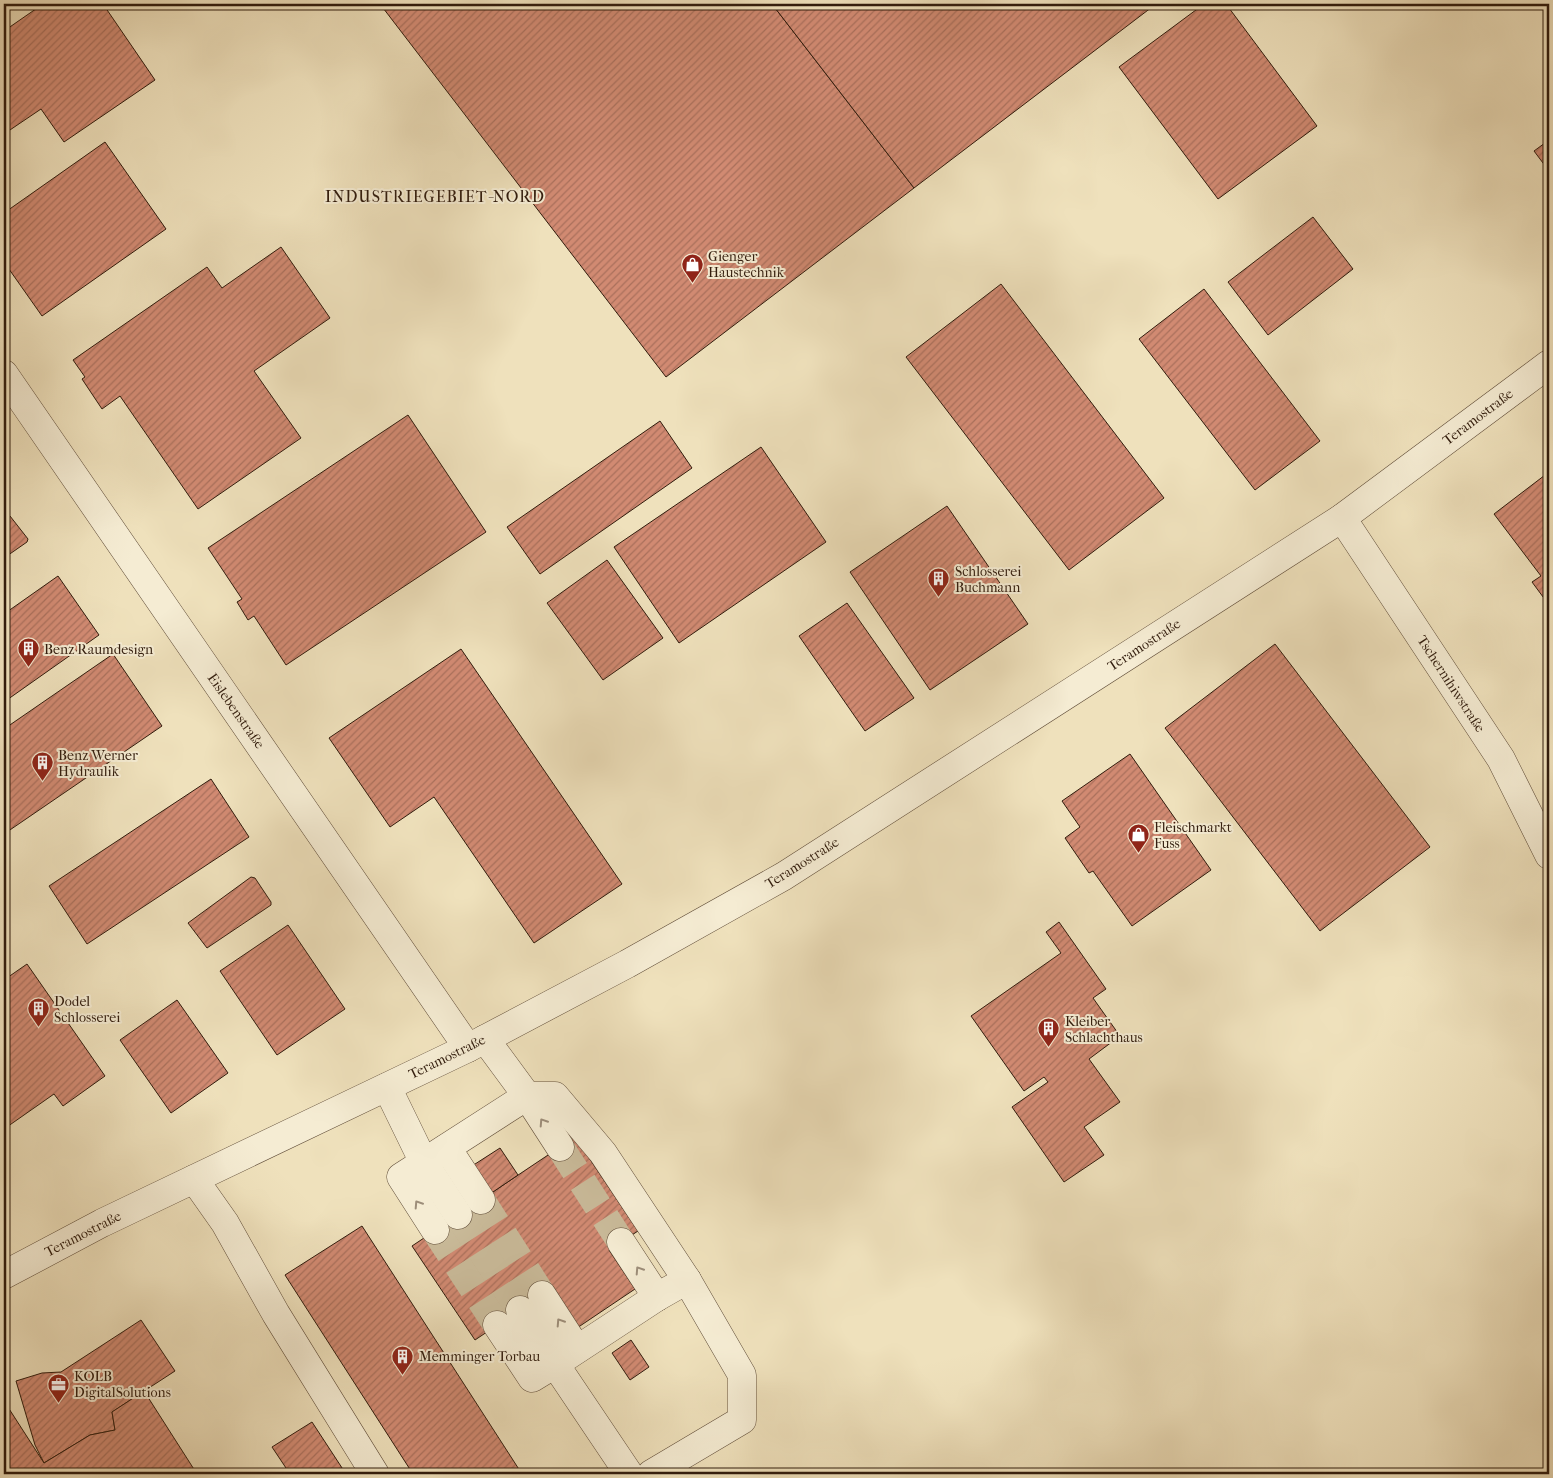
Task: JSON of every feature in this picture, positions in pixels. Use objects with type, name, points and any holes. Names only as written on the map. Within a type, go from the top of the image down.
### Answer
[{"type":"street","name":"Teramostraße","points":[[4,1275],[102,1223],[476,1043],[627,964],[784,876],[1342,518],[1549,364]]},
{"type":"street","name":"Eislebenstraße","points":[[4,374],[476,1043],[527,1096],[560,1147]]},
{"type":"street","name":"Tschernihiwstraße","points":[[1342,518],[1501,759],[1549,855]]},
{"type":"street","points":[[387,1086],[424,1163],[458,1215]]},
{"type":"street","points":[[435,1230],[401,1177],[527,1096],[555,1096],[603,1153],[688,1280],[742,1375],[742,1420],[650,1474]]},
{"type":"street","points":[[447,1148],[480,1200]]},
{"type":"street","points":[[194,1179],[225,1223],[276,1314],[375,1474]]},
{"type":"street","points":[[621,1242],[657,1297]]},
{"type":"street","points":[[497,1324],[532,1378],[657,1297],[688,1280]]},
{"type":"street","points":[[542,1295],[577,1349]]},
{"type":"street","points":[[520,1310],[629,1474]]},
{"type":"building","points":[[43,4],[103,4],[155,80],[64,142],[41,109],[4,134],[4,31]]},
{"type":"building","name":"Gienger Haustechnik","points":[[380,4],[772,4],[914,188],[666,377]]},
{"type":"building","points":[[772,4],[1156,4],[914,188]]},
{"type":"building","points":[[1204,4],[1226,4],[1317,126],[1218,199],[1119,67]]},
{"type":"building","points":[[1549,140],[1549,171],[1534,151]]},
{"type":"building","points":[[105,142],[166,229],[42,316],[4,262],[4,213]]},
{"type":"building","points":[[1313,217],[1353,269],[1268,335],[1228,282]]},
{"type":"building","points":[[281,247],[330,318],[254,371],[301,438],[198,509],[120,396],[102,409],[82,379],[85,377],[73,360],[207,267],[222,288]]},
{"type":"building","points":[[1001,284],[1164,498],[1069,570],[906,357]]},
{"type":"building","points":[[1204,289],[1320,441],[1255,490],[1139,339]]},
{"type":"building","points":[[408,415],[486,532],[286,665],[254,616],[248,620],[237,602],[242,599],[208,548]]},
{"type":"building","points":[[660,421],[692,468],[540,574],[507,527]]},
{"type":"building","points":[[761,447],[826,542],[679,643],[614,547]]},
{"type":"building","points":[[1549,472],[1549,605],[1532,582],[1541,576],[1494,514]]},
{"type":"building","name":"Schlosserei Buchmann","points":[[947,506],[1028,624],[930,690],[850,572]]},
{"type":"building","points":[[10,516],[28,539],[27,542],[4,558],[4,520]]},
{"type":"building","points":[[607,560],[663,638],[603,680],[547,603]]},
{"type":"building","name":"Benz Raumdesign","points":[[58,576],[99,635],[4,702],[4,614]]},
{"type":"building","points":[[847,603],[914,698],[865,731],[799,636]]},
{"type":"building","points":[[1275,644],[1430,847],[1320,931],[1165,728]]},
{"type":"building","points":[[461,649],[622,884],[534,943],[434,797],[390,827],[329,738]]},
{"type":"building","name":"Benz Werner Hydraulik","points":[[113,654],[162,726],[4,834],[4,729]]},
{"type":"building","name":"Fleischmarkt Fuss","points":[[1130,754],[1211,870],[1132,926],[1093,871],[1089,873],[1065,838],[1080,827],[1062,801]]},
{"type":"building","points":[[211,779],[249,837],[87,944],[49,886]]},
{"type":"building","points":[[251,877],[255,878],[271,902],[271,905],[207,948],[188,923]]},
{"type":"building","name":"Kleiber Schlachthaus","points":[[1059,922],[1106,989],[1093,998],[1120,1036],[1089,1059],[1120,1102],[1084,1127],[1104,1155],[1064,1182],[1012,1107],[1048,1082],[1044,1077],[1024,1091],[971,1016],[1061,953],[1046,932]]},
{"type":"building","points":[[288,925],[345,1009],[277,1055],[220,971]]},
{"type":"building","name":"Dodel Schlosserei","points":[[27,964],[105,1076],[63,1106],[54,1094],[4,1129],[4,980]]},
{"type":"building","points":[[177,1000],[228,1073],[171,1113],[120,1040]]},
{"type":"building","points":[[575,1137],[638,1231],[609,1250],[635,1289],[577,1328],[551,1289],[475,1340],[412,1246]]},
{"type":"building","points":[[500,1148],[518,1175],[490,1194],[472,1166]]},
{"type":"building","name":"Memminger Torbau","points":[[362,1226],[522,1474],[413,1474],[285,1275]]},
{"type":"building","points":[[141,1320],[175,1371],[112,1412],[115,1430],[90,1435],[44,1463],[35,1445],[16,1381],[42,1373],[61,1372]]},
{"type":"building","points":[[631,1340],[649,1367],[630,1380],[612,1353]]},
{"type":"building","points":[[144,1391],[197,1474],[4,1474],[4,1401],[44,1463],[90,1435],[115,1430],[112,1412]]},
{"type":"building","points":[[312,1422],[346,1474],[290,1474],[272,1447]]},
{"type":"tunnel","points":[[560,1147],[621,1242]]},
{"type":"tunnel","points":[[481,1200],[542,1295]]},
{"type":"tunnel","points":[[458,1215],[520,1310]]},
{"type":"tunnel","points":[[435,1230],[497,1325]]},
{"type":"place","name":"Gienger Haustechnik","points":[[692,283]]},
{"type":"place","name":"Schlosserei Buchmann","points":[[939,598]]},
{"type":"place","name":"Benz Raumdesign","points":[[28,668]]},
{"type":"place","name":"Benz Werner Hydraulik","points":[[42,782]]},
{"type":"place","name":"Fleischmarkt Fuss","points":[[1138,854]]},
{"type":"place","name":"Dodel Schlosserei","points":[[38,1028]]},
{"type":"place","name":"Kleiber Schlachthaus","points":[[1049,1048]]},
{"type":"place","name":"Memminger Torbau","points":[[403,1375]]},
{"type":"place","name":"KOLB DigitalSolutions","points":[[58,1403]]},
{"type":"district","name":"INDUSTRIEGEBIET-NORD","points":[[435,196]]}]
